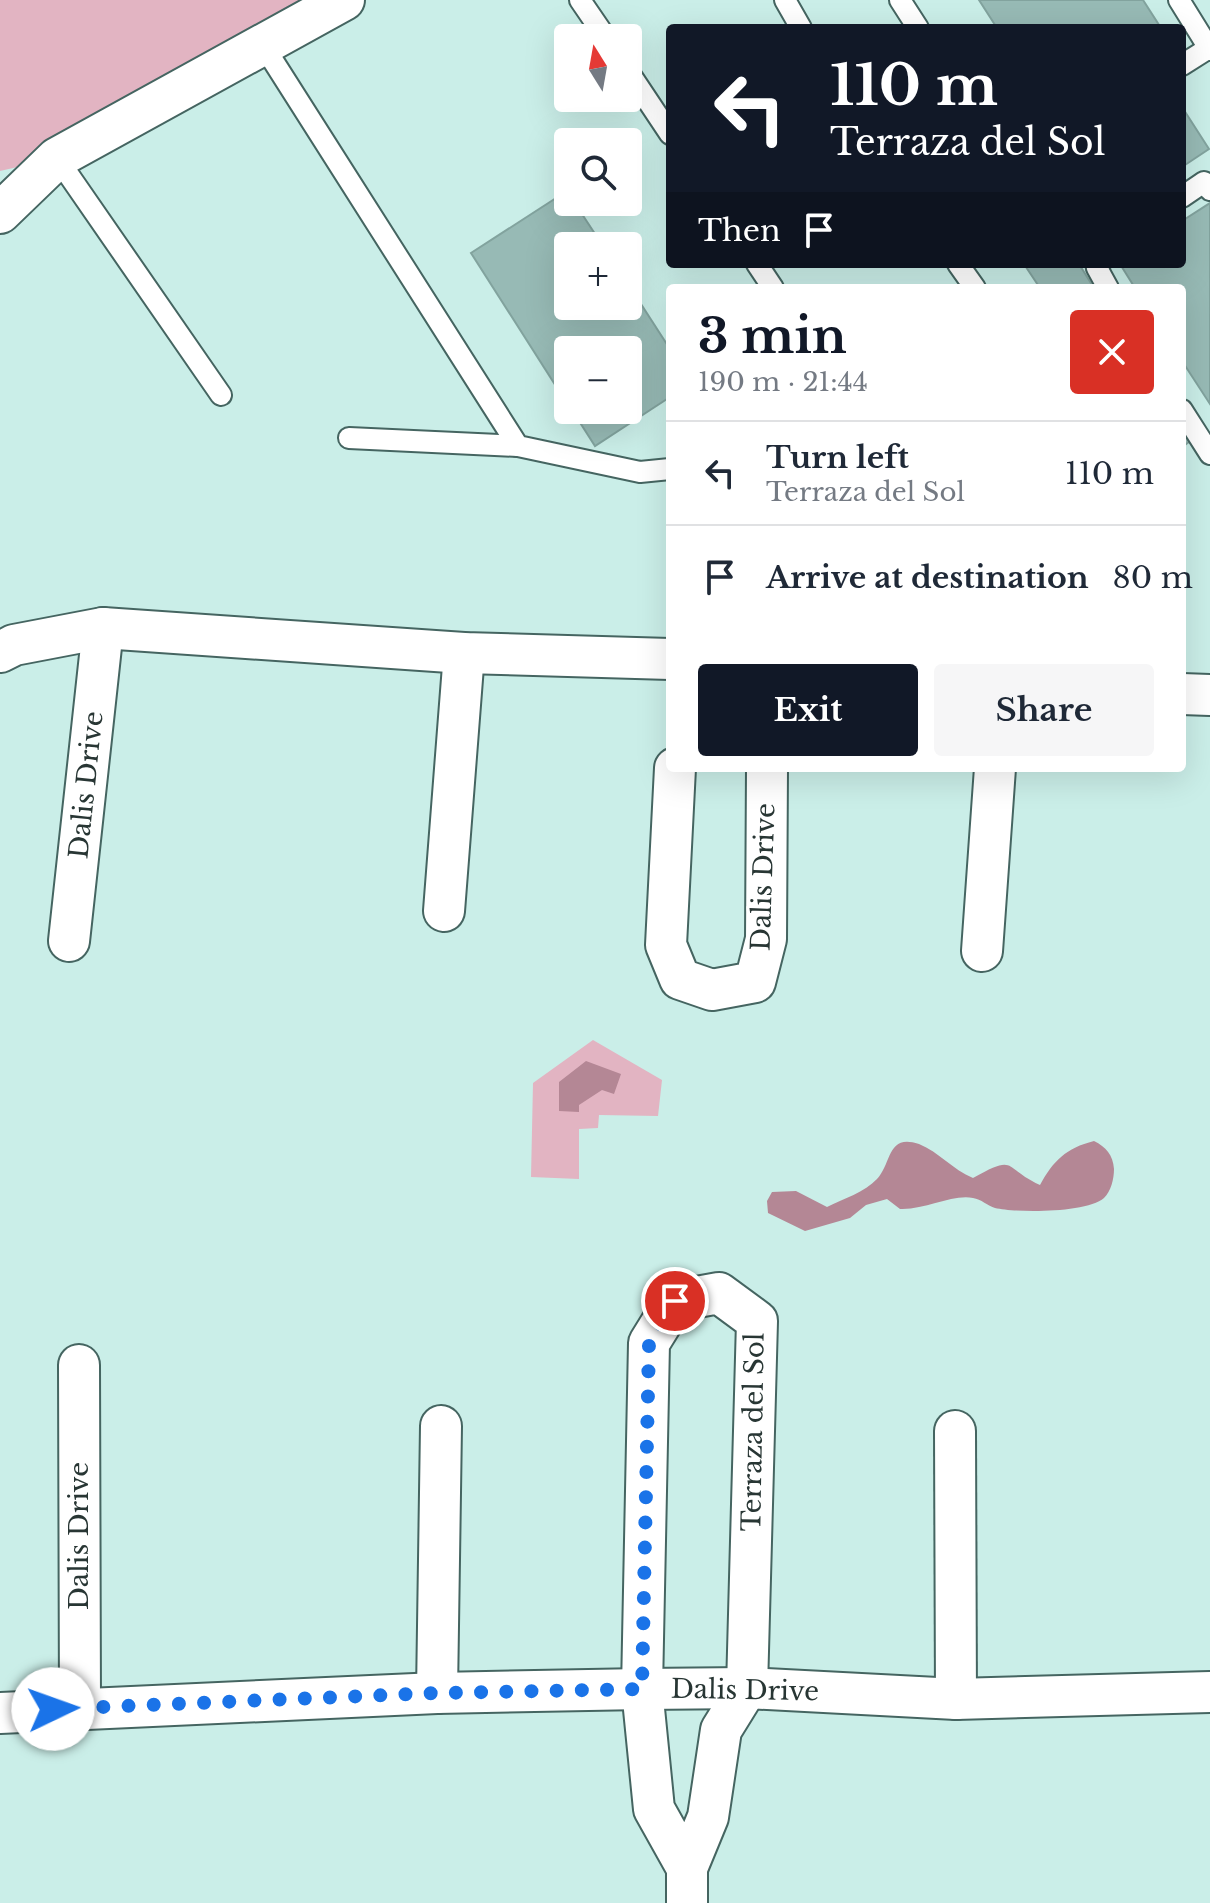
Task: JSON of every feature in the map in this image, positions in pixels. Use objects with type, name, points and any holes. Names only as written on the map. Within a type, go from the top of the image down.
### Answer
[{"type":"street","points":[[0,213],[57,158],[344,0]]},
{"type":"street","points":[[0,171],[57,158]]},
{"type":"street","points":[[0,652],[14,645],[103,628],[464,653],[666,659]]},
{"type":"street","name":"Dalis Drive","points":[[69,941],[103,628]]},
{"type":"street","points":[[444,911],[464,653]]},
{"type":"street","points":[[1186,694],[1210,695]]},
{"type":"street","name":"Dalis Drive","points":[[675,772],[666,945],[680,979],[712,990],[755,982],[766,939],[767,772]]},
{"type":"street","points":[[982,951],[995,772]]},
{"type":"street","name":"Terraza del Sol","points":[[719,1293],[757,1321],[747,1688],[721,1730],[708,1817],[687,1885],[654,1809],[642,1689],[649,1343],[675,1301],[719,1293]]},
{"type":"street","name":"Dalis Drive","points":[[79,1365],[80,1707]]},
{"type":"street","points":[[437,1693],[441,1426]]},
{"type":"street","points":[[955,1431],[956,1699]]},
{"type":"street","name":"Dalis Drive","points":[[0,1713],[437,1693],[642,1689],[747,1688],[956,1699],[1210,1692]]},
{"type":"lane","points":[[580,0],[596,24]]},
{"type":"lane","points":[[785,0],[799,24]]},
{"type":"lane","points":[[900,0],[915,24]]},
{"type":"lane","points":[[1179,0],[1209,49],[1186,63]]},
{"type":"lane","points":[[263,45],[518,446]]},
{"type":"lane","points":[[642,92],[666,128]]},
{"type":"lane","points":[[57,158],[221,395]]},
{"type":"lane","points":[[1186,195],[1208,183]]},
{"type":"lane","points":[[1186,416],[1210,454]]},
{"type":"lane","points":[[349,438],[518,446],[640,472],[666,469]]},
{"type":"shaded area","points":[[0,0],[344,0],[57,158],[0,171]]},
{"type":"shaded area","points":[[593,1040],[662,1080],[658,1116],[599,1115],[598,1128],[579,1129],[579,1179],[531,1177],[533,1083]]},
{"type":"shaded area","points":[[586,1061],[621,1074],[614,1094],[602,1090],[579,1105],[579,1112],[559,1111],[559,1082]]},
{"type":"shaded area","points":[[1094,1141],[1110,1156],[1113,1177],[1104,1198],[1083,1207],[1005,1210],[965,1197],[900,1209],[887,1199],[866,1205],[850,1218],[805,1231],[768,1213],[767,1201],[772,1192],[796,1191],[827,1207],[860,1191],[877,1179],[892,1151],[901,1143],[926,1147],[973,1178],[1004,1165],[1040,1185],[1061,1157],[1076,1147]]},
{"type":"building","points":[[979,0],[1143,0],[1158,24],[994,24]]},
{"type":"building","points":[[1186,113],[1209,149],[1186,164]]},
{"type":"building","points":[[554,199],[554,216],[583,216],[594,232],[554,232],[554,320],[642,320],[642,306],[666,343],[666,400],[642,415],[642,336],[554,336],[554,383],[471,253]]},
{"type":"building","points":[[1210,203],[1210,404],[1186,367],[1186,284],[1132,284],[1122,268],[1186,268],[1186,218]]},
{"type":"building","points":[[1027,268],[1082,268],[1092,284],[1037,284]]},
{"type":"building","points":[[581,424],[629,424],[595,446]]},
{"type":"building","points":[[1186,428],[1193,439],[1186,444]]},
{"type":"route","points":[[53,1709],[437,1693],[642,1689],[649,1343],[675,1301]]}]
